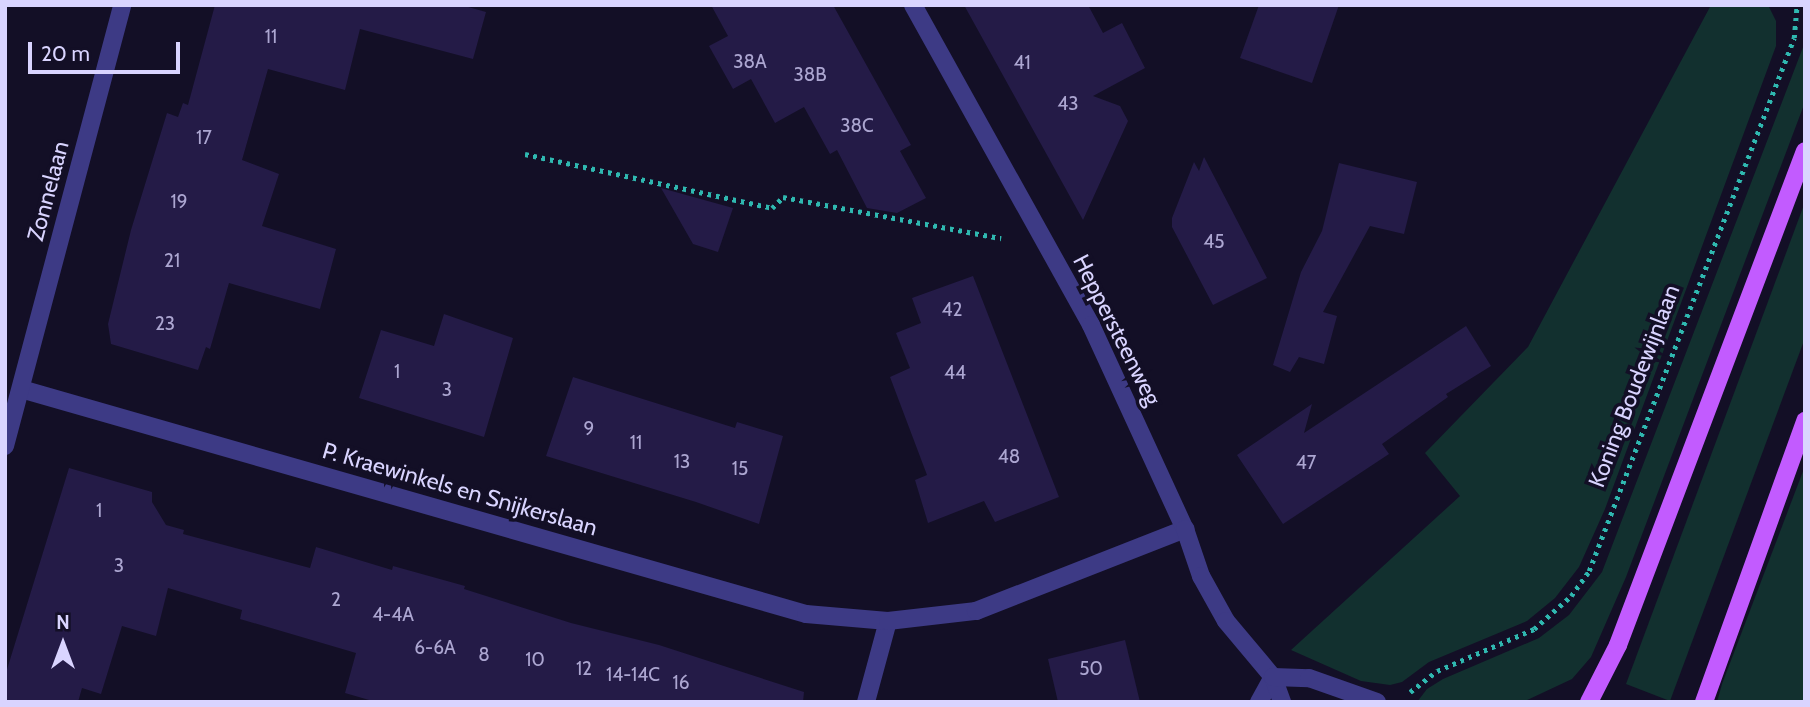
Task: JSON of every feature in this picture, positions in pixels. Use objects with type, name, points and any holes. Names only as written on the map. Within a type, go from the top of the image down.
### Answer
[{"type":"main road","points":[[1589,702],[1618,645],[1805,151]]},
{"type":"main road","points":[[1704,702],[1805,421]]},
{"type":"street","name":"Zonnelaan","points":[[5,446],[122,5]]},
{"type":"street","name":"Heppersteenweg","points":[[913,5],[1091,325],[1185,529],[1201,576],[1226,621],[1273,677],[1282,702]]},
{"type":"street","name":"P. Kraewinkels en Snijkerslaan","points":[[21,389],[806,614],[888,621],[976,611],[1185,529]]},
{"type":"street","points":[[866,702],[888,621]]},
{"type":"street","points":[[1259,702],[1273,677],[1316,679],[1377,702]]},
{"type":"path","name":"Koning Boudewijnlaan","points":[[1406,697],[1424,678],[1437,671],[1534,629],[1571,596],[1589,571],[1794,38],[1797,5]]},
{"type":"path","points":[[526,155],[772,208],[783,197],[1047,246]]},
{"type":"green space","points":[[1711,5],[1768,5],[1776,21],[1776,46],[1605,509],[1579,567],[1555,598],[1527,621],[1429,662],[1402,682],[1390,685],[1361,681],[1291,650],[1460,496],[1425,453],[1528,347]]},
{"type":"green space","points":[[1805,42],[1805,102],[1626,577],[1591,657],[1572,679],[1523,702],[1417,702],[1427,689],[1443,679],[1539,638],[1569,615],[1602,572]]},
{"type":"green space","points":[[1805,202],[1805,338],[1670,701],[1626,684]]},
{"type":"green space","points":[[1805,466],[1805,702],[1717,702],[1722,684]]},
{"type":"building","points":[[215,5],[461,5],[486,12],[473,59],[360,29],[345,90],[268,69],[242,160],[279,174],[262,226],[336,249],[320,309],[229,283],[210,349],[206,347],[198,370],[111,344],[108,324],[131,230],[167,113],[178,117],[183,103],[188,105]]},
{"type":"building","points":[[711,5],[833,5],[911,145],[900,151],[926,198],[897,213],[867,208],[837,150],[830,154],[804,107],[775,123],[751,79],[733,89],[709,46],[728,36]]},
{"type":"building","points":[[964,5],[1088,5],[1103,33],[1122,23],[1145,68],[1093,96],[1120,106],[1128,121],[1083,220]]},
{"type":"building","points":[[1259,5],[1339,5],[1312,83],[1240,58]]},
{"type":"building","points":[[1204,157],[1267,278],[1213,305],[1172,227],[1172,218],[1194,162],[1199,171]]},
{"type":"building","points":[[1339,163],[1417,182],[1404,234],[1370,226],[1323,312],[1337,316],[1324,364],[1299,357],[1290,372],[1273,365],[1301,272],[1322,231]]},
{"type":"building","points":[[661,188],[733,208],[718,252],[693,244]]},
{"type":"building","points":[[973,276],[1059,497],[995,522],[984,501],[928,523],[915,480],[927,475],[890,377],[910,368],[896,333],[921,323],[912,298]]},
{"type":"building","points":[[444,314],[513,338],[484,437],[359,398],[381,330],[434,346]]},
{"type":"building","points":[[1466,326],[1491,366],[1446,394],[1448,397],[1382,444],[1389,454],[1283,524],[1237,455],[1312,404],[1304,433]]},
{"type":"building","points":[[573,377],[735,428],[737,422],[783,436],[759,524],[546,456]]},
{"type":"building","points":[[69,468],[152,492],[152,502],[166,525],[184,530],[183,534],[310,568],[316,547],[392,570],[393,566],[465,586],[464,589],[571,623],[659,645],[804,692],[803,702],[376,702],[345,693],[356,653],[240,619],[242,610],[168,588],[156,636],[122,626],[101,694],[82,688],[78,702],[5,702],[5,676]]},
{"type":"building","points":[[1125,640],[1140,702],[1058,702],[1048,659]]}]
